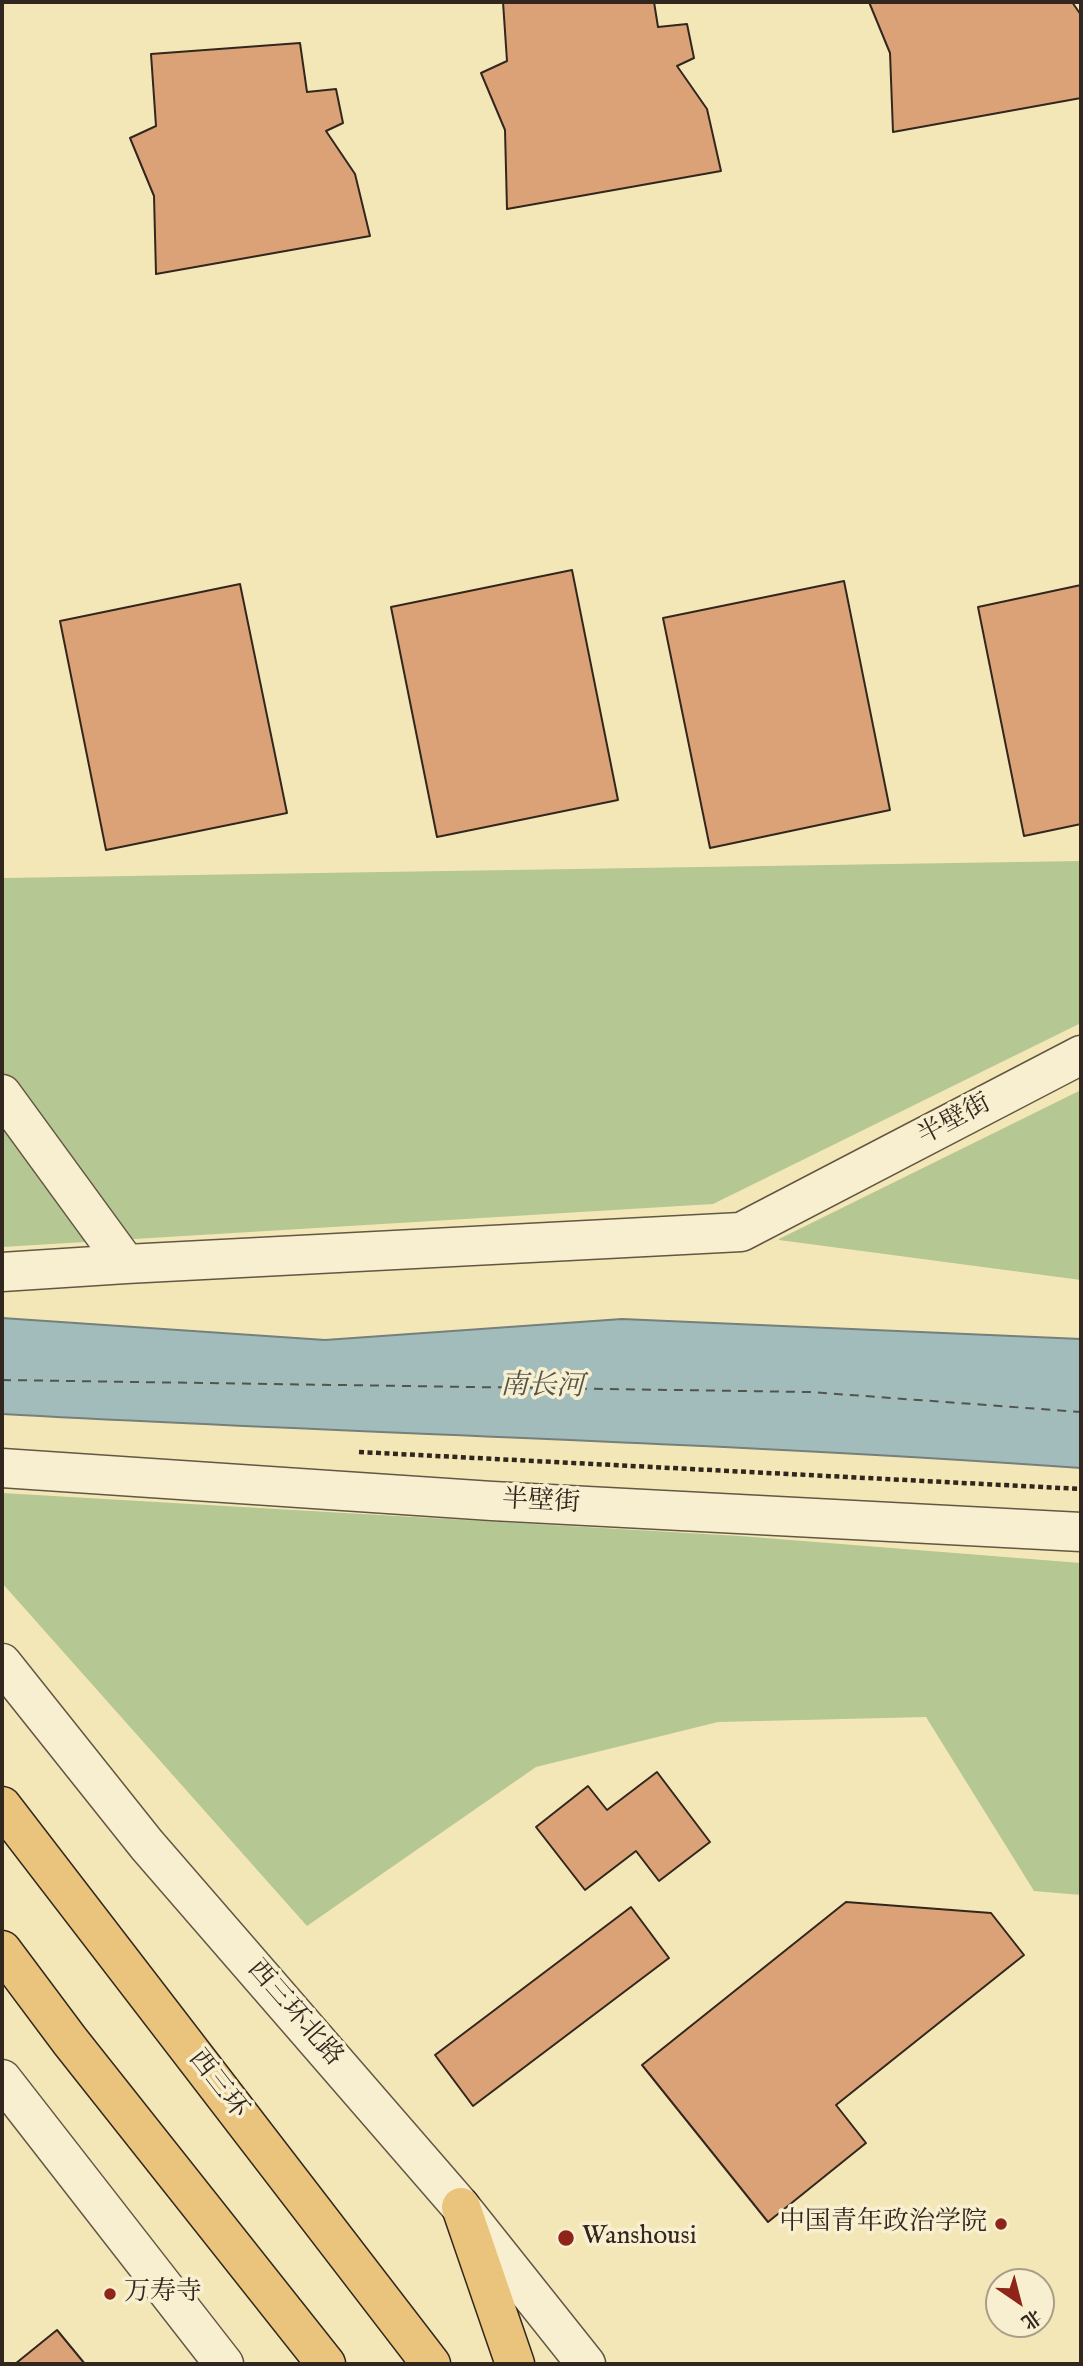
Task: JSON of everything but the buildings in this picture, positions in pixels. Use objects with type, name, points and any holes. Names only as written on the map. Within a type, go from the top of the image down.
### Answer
[{"type":"highway","name":"西三环","points":[[2,1806],[431,2364]]},
{"type":"highway","points":[[2,1950],[78,2052],[326,2364]]},
{"type":"highway","points":[[461,2207],[515,2364]]},
{"type":"street","name":"半壁街","points":[[2,1272],[741,1232],[1081,1055]]},
{"type":"street","points":[[2,1094],[126,1264]]},
{"type":"street","name":"半壁街","points":[[2,1468],[492,1501],[1081,1532]]},
{"type":"street","name":"西三环北路","points":[[2,1663],[147,1845],[461,2207],[586,2364]]},
{"type":"street","points":[[2,2079],[224,2364]]},
{"type":"path","points":[[358,1451],[1081,1489]]},
{"type":"green space","points":[[1081,861],[1081,1023],[713,1204],[2,1247],[2,878]]},
{"type":"green space","points":[[1081,1090],[1081,1280],[779,1240],[779,1239]]},
{"type":"green space","points":[[2,1493],[740,1536],[1081,1563],[1081,1895],[1034,1891],[926,1717],[718,1722],[536,1767],[307,1926],[2,1583]]},
{"type":"water","name":"南长河","points":[[2,1318],[325,1340],[622,1319],[1081,1339],[1081,1468],[811,1451],[2,1414]]},
{"type":"ferry route","points":[[2,1380],[810,1392],[1081,1412]]},
{"type":"place","name":"中国青年政治学院","points":[[1001,2224]]},
{"type":"place","name":"Wanshousi","points":[[566,2238]]},
{"type":"place","name":"万寿寺","points":[[110,2294]]}]
